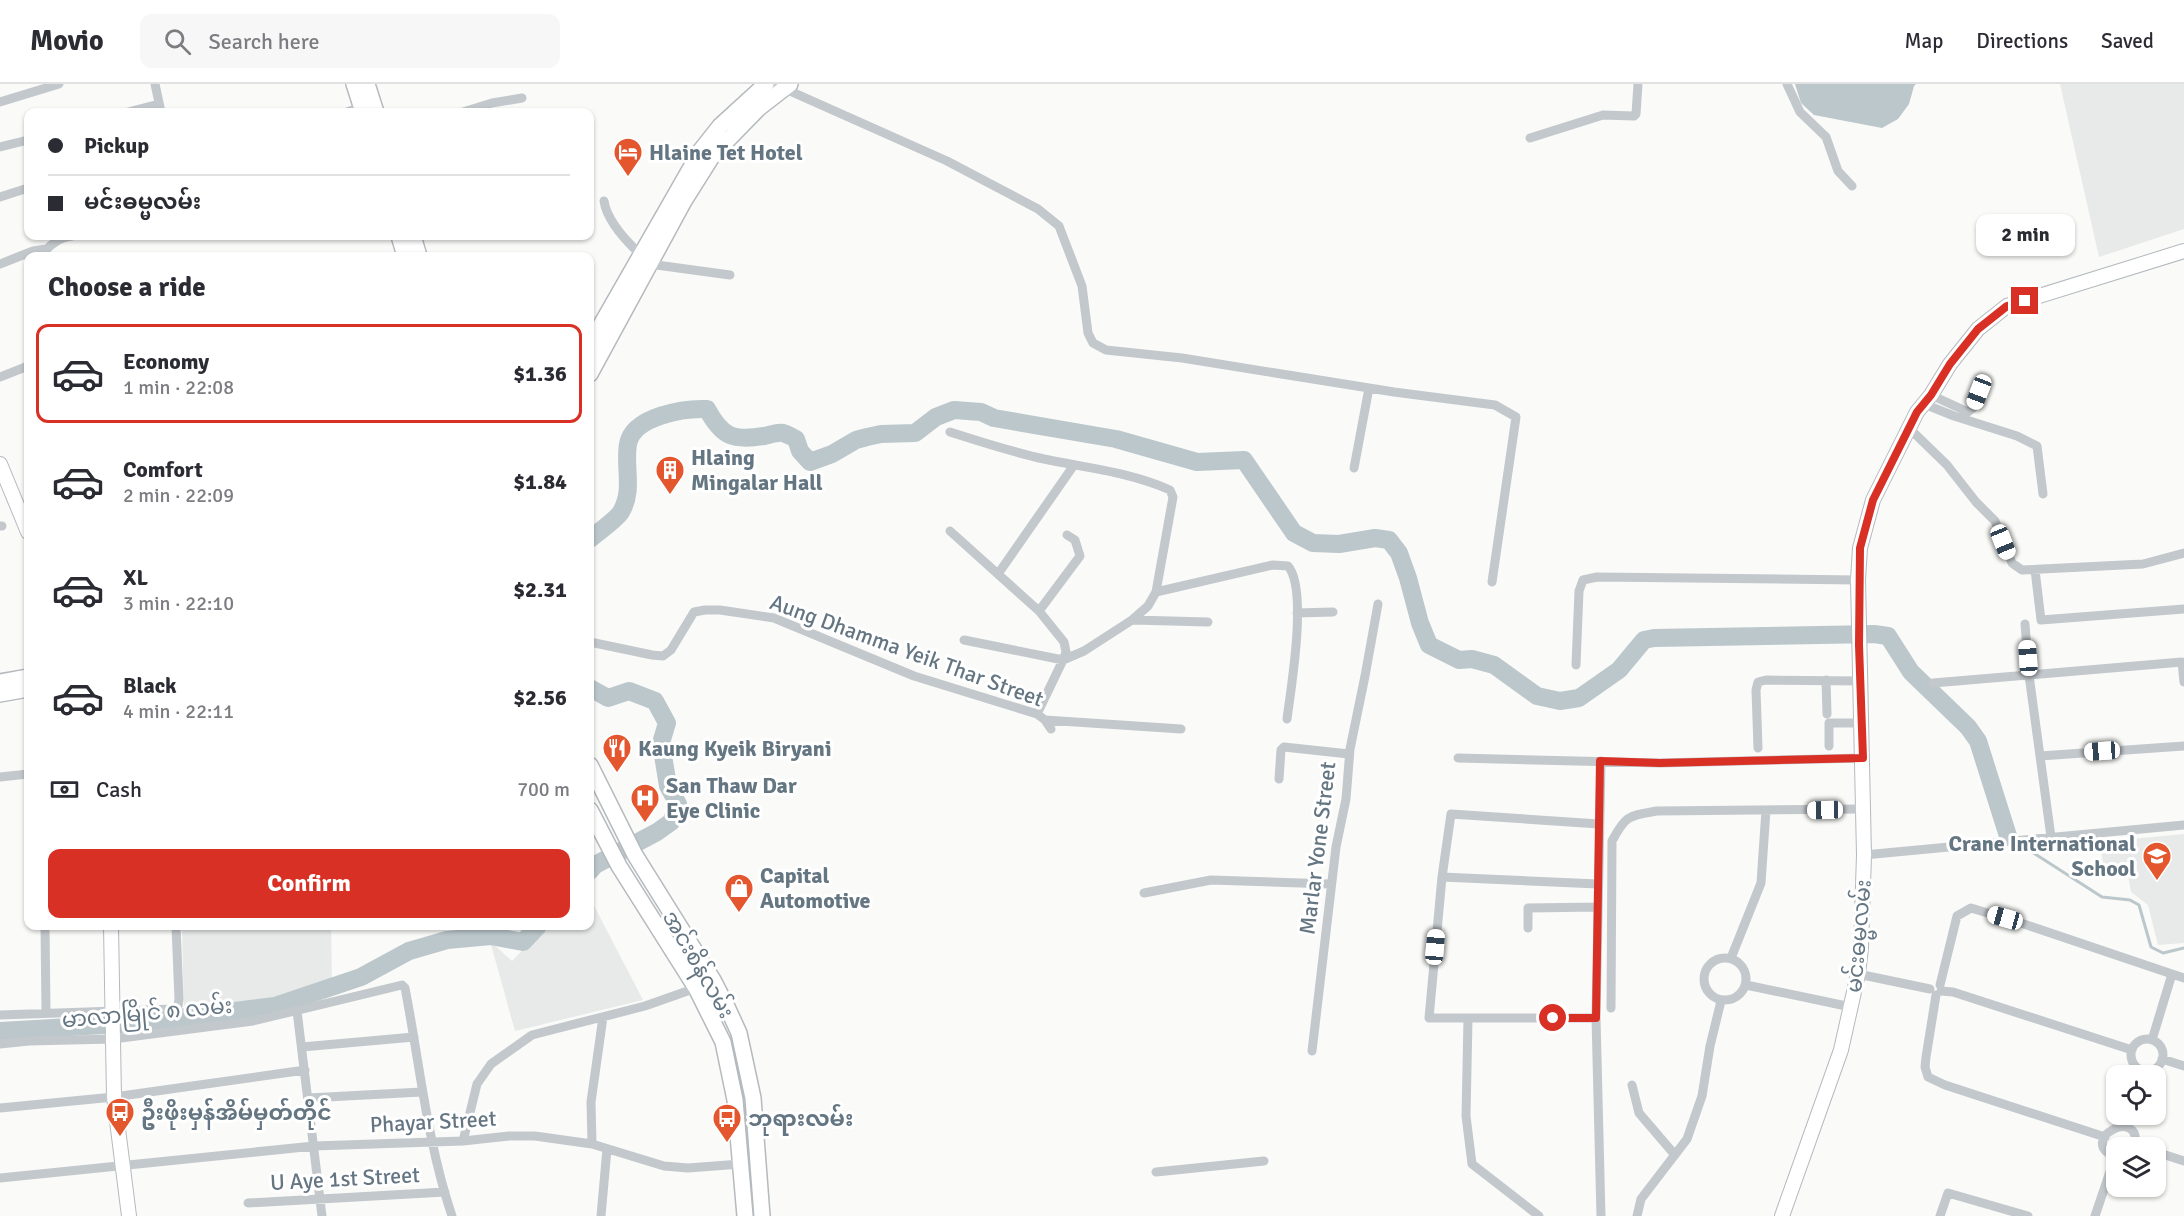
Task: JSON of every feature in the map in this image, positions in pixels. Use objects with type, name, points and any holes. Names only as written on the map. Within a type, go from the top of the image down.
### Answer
[{"type":"main road","points":[[354,84],[363,108]]},
{"type":"main road","points":[[364,108],[367,84]]},
{"type":"main road","points":[[594,365],[644,259],[701,150],[720,126],[766,84]]},
{"type":"main road","points":[[594,338],[713,156],[782,85]]},
{"type":"main road","points":[[1858,580],[1860,548],[1873,500],[1917,412],[1950,364],[1978,329],[2007,306],[2184,251]]},
{"type":"main road","points":[[0,464],[24,522]]},
{"type":"main road","name":"မင်းဓမ္မလမ်း","points":[[1782,1216],[1841,1050],[1858,974],[1864,809],[1858,580]]},
{"type":"main road","points":[[0,682],[24,678]]},
{"type":"main road","points":[[0,694],[24,690]]},
{"type":"main road","name":"အင်းစိန်လမ်း","points":[[594,773],[635,855],[728,1009],[739,1033],[753,1098],[762,1216]]},
{"type":"main road","name":"အင်းစိန်လမ်း","points":[[594,818],[619,866],[696,988],[723,1042],[735,1100],[745,1216]]},
{"type":"main road","points":[[111,930],[114,1097],[129,1216]]},
{"type":"main road","points":[[679,962],[695,953]]},
{"type":"street","points":[[0,102],[59,84]]},
{"type":"street","points":[[155,84],[160,108]]},
{"type":"street","points":[[1530,138],[1603,115],[1635,115],[1638,84]]},
{"type":"street","points":[[1786,84],[1800,112],[1826,137],[1838,171],[1852,186]]},
{"type":"street","points":[[782,85],[947,161],[1038,209],[1059,226],[1082,286],[1088,333],[1093,343],[1106,350],[1182,358],[1369,388],[1496,405],[1516,417],[1492,582]]},
{"type":"street","points":[[476,108],[522,98]]},
{"type":"street","points":[[0,147],[24,141]]},
{"type":"street","points":[[0,196],[24,189]]},
{"type":"street","points":[[604,201],[607,214],[626,242],[644,259],[730,275]]},
{"type":"street","points":[[46,252],[61,240]]},
{"type":"street","points":[[0,264],[24,255]]},
{"type":"street","points":[[0,376],[24,367]]},
{"type":"street","points":[[1354,468],[1369,388]]},
{"type":"street","points":[[1927,399],[1968,412],[1973,408],[1979,392]]},
{"type":"street","points":[[1927,399],[1954,416],[2017,436],[2037,446],[2043,494]]},
{"type":"street","points":[[1910,429],[1947,465],[1976,502],[1995,521],[2012,563],[2022,570],[2143,564],[2184,553]]},
{"type":"street","points":[[950,432],[1041,458],[1105,469],[1137,478],[1170,490],[1173,497],[1156,592],[1148,606],[1132,620],[1084,651],[1063,660],[964,640]]},
{"type":"street","points":[[998,574],[1074,465]]},
{"type":"street","points":[[950,531],[1039,611],[1064,642],[1066,652],[1041,717],[1181,729]]},
{"type":"street","points":[[1039,611],[1080,556],[1075,540],[1067,535]]},
{"type":"street","points":[[1156,592],[1281,564],[1288,566],[1296,579],[1298,629],[1287,719]]},
{"type":"street","points":[[2035,570],[2041,620],[2184,609]]},
{"type":"street","points":[[1576,665],[1579,591],[1583,580],[1597,577],[1858,580]]},
{"type":"street","name":"Marlar Yone Street","points":[[1312,1052],[1335,847],[1346,799],[1349,754],[1378,604]]},
{"type":"street","name":"Aung Dhamma Yeik Thar Street","points":[[594,643],[660,656],[666,655],[671,650],[684,632],[694,612],[720,610],[774,618],[914,676],[1041,717],[1052,729]]},
{"type":"street","points":[[1297,613],[1333,612]]},
{"type":"street","points":[[1132,620],[1208,622]]},
{"type":"street","points":[[2025,624],[2029,675],[2050,837]]},
{"type":"street","points":[[1933,683],[2182,662],[2184,682]]},
{"type":"street","points":[[1758,748],[1756,690],[1758,682],[1766,680],[1860,681]]},
{"type":"street","points":[[1826,680],[1827,714]]},
{"type":"street","points":[[1829,746],[1829,723],[1862,723]]},
{"type":"street","points":[[2040,756],[2184,746]]},
{"type":"street","points":[[1279,778],[1281,750],[1284,747],[1349,754]]},
{"type":"street","points":[[1458,758],[1660,763],[1863,758]]},
{"type":"street","points":[[1600,761],[1596,1018],[1601,1216]]},
{"type":"street","points":[[0,777],[24,774]]},
{"type":"street","points":[[1611,1008],[1612,841],[1621,825],[1631,816],[1657,811],[1864,809]]},
{"type":"street","points":[[1731,958],[1761,883],[1766,810]]},
{"type":"street","points":[[1596,1018],[1429,1018],[1442,877],[1451,814],[1599,824]]},
{"type":"street","points":[[1864,855],[2184,825]]},
{"type":"street","points":[[1442,877],[1598,884]]},
{"type":"street","points":[[1144,893],[1211,880],[1331,884]]},
{"type":"street","points":[[1528,928],[1528,908],[1598,907]]},
{"type":"street","points":[[2105,1137],[1945,1085],[1928,1077],[1925,1067],[1926,1057],[1937,990],[1957,916],[1971,908],[2184,978]]},
{"type":"street","points":[[45,930],[46,1012]]},
{"type":"street","points":[[0,1015],[174,1009],[178,1006],[176,930]]},
{"type":"street","points":[[1722,957],[1731,958],[1742,965],[1746,974],[1746,984],[1741,994],[1721,1001],[1709,993],[1704,981],[1706,969],[1713,960],[1722,957]]},
{"type":"street","points":[[1858,974],[1953,992],[2132,1050]]},
{"type":"street","points":[[2152,1040],[2172,974]]},
{"type":"street","points":[[1746,984],[1851,1007]]},
{"type":"street","name":"မာလာမြိုင် ၈ လမ်း","points":[[0,1044],[113,1037],[253,1021],[402,985],[405,988],[414,1037]]},
{"type":"street","points":[[463,1141],[477,1084],[491,1064],[532,1035],[645,1006],[696,988]]},
{"type":"street","points":[[1637,1216],[1641,1199],[1687,1139],[1702,1096],[1710,1046],[1721,1001]]},
{"type":"street","points":[[297,1011],[322,1216]]},
{"type":"street","points":[[591,1144],[591,1102],[603,1017]]},
{"type":"street","points":[[1468,1019],[1466,1116],[1472,1164],[1539,1216]]},
{"type":"street","points":[[302,1047],[414,1037],[431,1143],[452,1216]]},
{"type":"street","points":[[2135,1065],[2132,1061],[2132,1050],[2138,1042],[2147,1040],[2152,1040],[2160,1046],[2162,1059],[2158,1065]]},
{"type":"street","points":[[2162,1059],[2184,1066]]},
{"type":"street","points":[[0,1108],[114,1097],[305,1070]]},
{"type":"street","points":[[1632,1085],[1639,1113],[1675,1155]]},
{"type":"street","points":[[308,1098],[422,1092]]},
{"type":"street","points":[[2106,1149],[2105,1137],[2111,1129],[2125,1127],[2133,1133],[2134,1137]]},
{"type":"street","name":"Phayar Street","points":[[0,1178],[314,1146],[431,1143],[508,1136],[535,1136],[591,1144],[664,1166],[688,1168],[741,1164]]},
{"type":"street","points":[[601,1216],[607,1149]]},
{"type":"street","points":[[2166,1155],[2184,1161]]},
{"type":"street","points":[[1156,1172],[1264,1161]]},
{"type":"street","points":[[2095,1216],[2106,1185]]},
{"type":"street","name":"U Aye 1st Street","points":[[248,1203],[445,1192]]},
{"type":"street","points":[[1940,1216],[1948,1193],[2028,1216]]},
{"type":"shaded area","points":[[1795,84],[1916,84],[1909,104],[1898,119],[1882,128],[1814,115],[1801,103]]},
{"type":"shaded area","points":[[2060,84],[2184,84],[2184,229],[2099,257]]},
{"type":"shaded area","name":"Crane International School","points":[[2184,834],[2184,943],[2158,945],[2148,905],[2131,892],[2127,870],[2105,872],[2099,842]]},
{"type":"shaded area","points":[[594,906],[643,1000],[515,1031],[490,941],[512,961],[542,930],[594,930]]},
{"type":"shaded area","points":[[182,930],[331,930],[332,980],[277,999],[184,1014]]},
{"type":"waterway","points":[[594,536],[615,519],[625,504],[628,487],[627,453],[632,434],[649,420],[686,410],[707,409],[723,431],[736,437],[786,434],[796,439],[800,451],[810,462],[832,454],[856,440],[881,434],[915,433],[936,417],[954,410],[981,412],[994,418],[1116,439],[1197,462],[1244,460],[1294,533],[1313,543],[1339,544],[1375,538],[1389,540],[1399,553],[1429,645],[1459,660],[1472,659],[1494,665],[1537,696],[1560,701],[1579,698],[1619,670],[1644,640],[1654,638],[1874,634],[1888,636],[1911,672],[1968,727],[1978,741],[2008,836]]},
{"type":"waterway","points":[[594,690],[608,698],[629,691],[655,701],[667,723],[661,743],[668,786],[678,804],[671,822],[594,866]]},
{"type":"waterway","points":[[2018,843],[2102,897],[2130,900],[2139,905],[2151,947],[2163,953],[2184,948]]},
{"type":"waterway","points":[[0,1031],[139,1023],[275,1006],[361,977],[409,951],[447,940],[491,936],[523,942],[534,930]]},
{"type":"place","name":"Hlaine Tet Hotel","points":[[628,178]]},
{"type":"place","name":"Hlaing Mingalar Hall","points":[[670,496]]},
{"type":"place","name":"Kaung Kyeik Biryani","points":[[617,774]]},
{"type":"place","name":"San Thaw Dar Eye Clinic","points":[[645,824]]},
{"type":"place","name":"Crane International School","points":[[2157,882]]},
{"type":"place","name":"Capital Automotive","points":[[739,914]]},
{"type":"place","name":"ဦးဖိုးမှန်အိမ်မှတ်တိုင်","points":[[120,1138]]},
{"type":"place","name":"ဘုရားလမ်း","points":[[727,1144]]},
{"type":"route","points":[[1553,1018],[1596,1018],[1600,761],[1660,763],[1863,758],[1858,580],[1860,548],[1873,500],[1917,412],[1931,395],[1950,364],[1978,329],[2007,306],[2025,301]]}]
